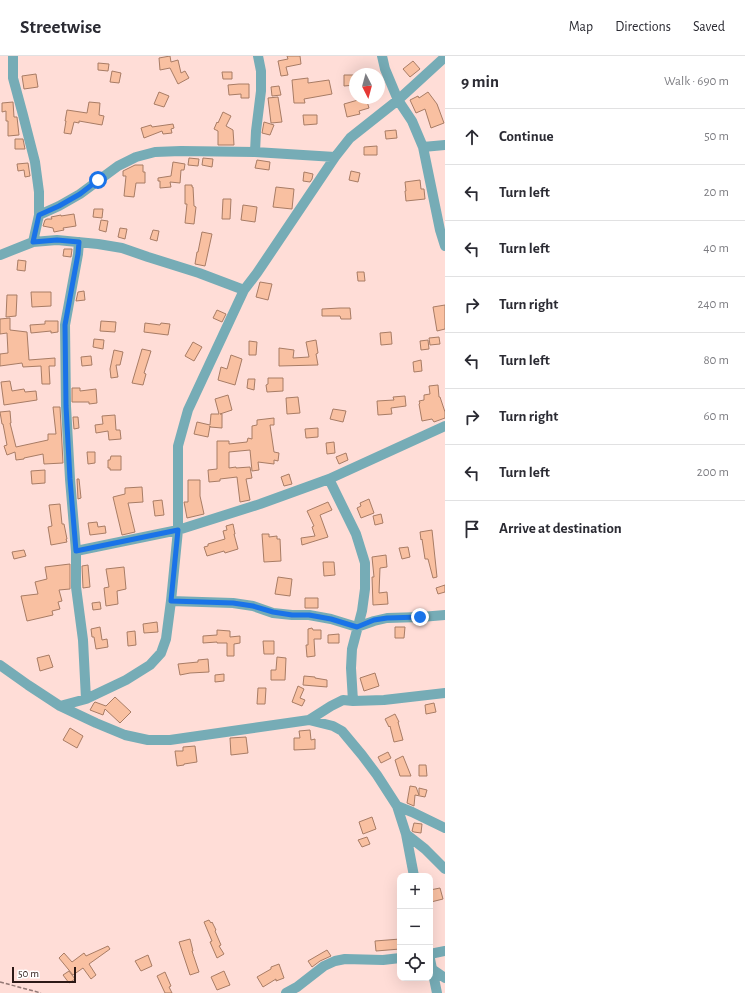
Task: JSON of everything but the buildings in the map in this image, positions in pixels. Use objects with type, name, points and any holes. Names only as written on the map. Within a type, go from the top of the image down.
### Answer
[{"type":"street","points":[[13,56],[13,78],[35,162],[39,192],[39,215],[33,242]]},
{"type":"street","points":[[255,152],[261,91],[261,71],[258,56]]},
{"type":"street","points":[[382,56],[385,69],[398,100],[412,121],[423,147],[440,230],[445,246]]},
{"type":"street","points":[[60,706],[86,699],[126,680],[150,665],[161,653],[166,639],[178,530],[178,446],[188,410],[244,290],[335,157],[350,138],[398,100],[445,58]]},
{"type":"street","points":[[423,147],[445,145]]},
{"type":"street","points":[[39,215],[80,194],[118,166],[136,157],[155,152],[255,152],[335,157]]},
{"type":"street","points":[[0,255],[33,242],[57,240],[98,244],[122,248],[199,273],[244,290]]},
{"type":"street","points":[[79,242],[65,325],[66,406],[76,551],[76,587],[83,640],[86,699]]},
{"type":"street","points":[[76,551],[178,530],[260,504],[329,479],[445,426]]},
{"type":"street","points":[[329,479],[356,534],[365,563],[365,589],[362,611],[352,649],[351,668],[353,701]]},
{"type":"street","points":[[171,601],[233,603],[253,606],[273,612],[292,615],[309,615],[331,619],[357,627],[374,620],[387,618],[445,615]]},
{"type":"street","points":[[0,665],[60,706],[125,735],[148,740],[170,740],[309,720],[333,726],[342,731],[377,774],[396,806],[406,834],[413,873]]},
{"type":"street","points":[[309,720],[343,700],[384,700],[445,693]]},
{"type":"street","points":[[396,806],[445,828]]},
{"type":"street","points":[[406,834],[425,849],[445,869]]},
{"type":"street","points":[[433,953],[445,950]]},
{"type":"street","points":[[286,993],[297,987],[324,966],[335,961],[345,959],[383,960],[397,958]]},
{"type":"street","points":[[433,966],[445,978]]},
{"type":"street","points":[[433,974],[437,993]]},
{"type":"path","points":[[0,982],[41,993]]},
{"type":"route","points":[[98,180],[80,194],[39,215],[33,242],[57,240],[79,242],[65,325],[66,406],[76,551],[178,530],[171,601],[233,603],[253,606],[273,612],[292,615],[309,615],[331,619],[357,627],[374,620],[420,617]]}]
